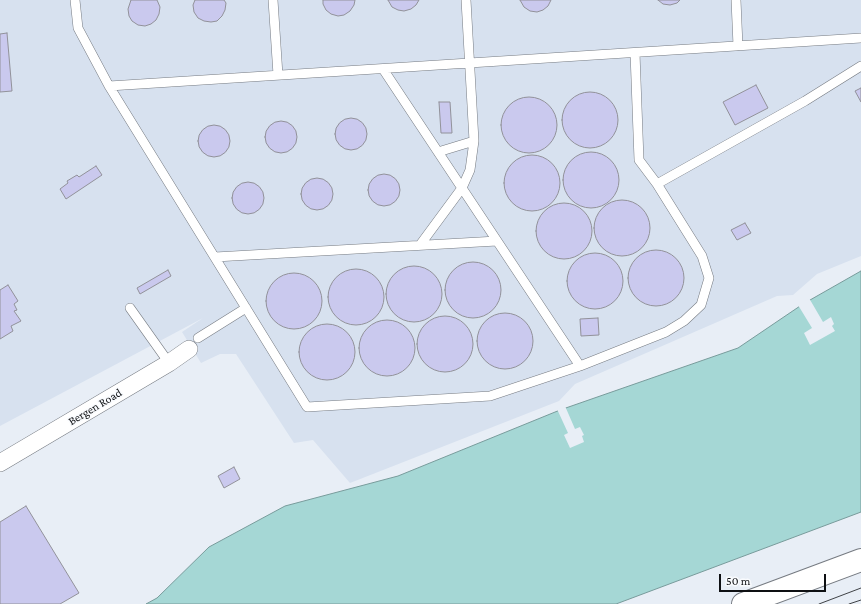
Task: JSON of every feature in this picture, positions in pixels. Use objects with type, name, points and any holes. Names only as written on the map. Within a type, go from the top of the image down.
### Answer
[{"type":"street","name":"Bergen Road","points":[[0,463],[169,363],[193,344]]},
{"type":"street","points":[[743,604],[861,560]]},
{"type":"lane","points":[[75,0],[78,28],[109,86],[307,408],[490,396],[580,366],[666,332],[684,321],[701,305],[709,278],[702,256],[657,184],[640,160],[635,53]]},
{"type":"lane","points":[[273,0],[278,75]]},
{"type":"lane","points":[[420,245],[462,188],[470,170],[474,141],[466,0]]},
{"type":"lane","points":[[736,0],[738,46]]},
{"type":"lane","points":[[109,86],[861,38]]},
{"type":"lane","points":[[657,184],[805,101],[861,66]]},
{"type":"lane","points":[[383,69],[580,366]]},
{"type":"lane","points":[[438,152],[474,141]]},
{"type":"lane","points":[[215,258],[497,241]]},
{"type":"lane","points":[[130,308],[169,363]]},
{"type":"lane","points":[[193,344],[246,308]]},
{"type":"shaded area","points":[[0,0],[861,0],[861,256],[817,274],[793,295],[777,296],[575,384],[559,401],[350,483],[313,440],[294,443],[236,354],[220,354],[201,363],[182,332],[203,318],[0,426]]},
{"type":"shaded area","points":[[861,271],[861,512],[616,604],[146,604],[157,598],[209,547],[285,506],[398,476],[560,410],[738,348],[803,304]]},
{"type":"pier","points":[[809,298],[823,322],[831,317],[834,324],[832,326],[835,331],[810,345],[804,333],[812,328],[798,305]]},
{"type":"pier","points":[[565,406],[575,429],[580,427],[584,435],[582,436],[584,442],[570,448],[564,435],[568,433],[557,409]]},
{"type":"building","points":[[131,0],[157,0],[160,7],[156,20],[145,26],[138,25],[132,21],[129,16],[128,9]]},
{"type":"building","points":[[195,0],[224,0],[226,3],[225,10],[217,21],[204,21],[198,18],[194,12],[193,5]]},
{"type":"building","points":[[323,0],[355,0],[350,11],[344,15],[338,16],[331,14],[326,10]]},
{"type":"building","points":[[388,0],[419,0],[411,9],[404,11],[392,7]]},
{"type":"building","points":[[520,0],[551,0],[548,6],[537,12],[530,11],[524,7]]},
{"type":"building","points":[[658,0],[680,0],[677,3],[670,5],[663,4]]},
{"type":"building","points":[[7,33],[12,91],[0,92],[0,34]]},
{"type":"building","points":[[756,85],[768,108],[735,125],[723,102]]},
{"type":"building","points":[[861,88],[861,102],[855,91]]},
{"type":"building","points":[[590,92],[601,94],[610,100],[616,109],[618,120],[616,131],[610,140],[601,146],[590,148],[579,146],[570,140],[564,131],[562,120],[564,109],[570,100],[579,94]]},
{"type":"building","points":[[529,97],[540,99],[549,105],[555,114],[557,125],[555,136],[549,145],[540,151],[529,153],[518,151],[509,145],[503,136],[501,125],[503,114],[509,105],[518,99]]},
{"type":"building","points":[[439,102],[450,102],[452,133],[441,133]]},
{"type":"building","points":[[348,118],[354,118],[364,125],[367,134],[366,140],[360,147],[354,150],[348,150],[338,143],[335,137],[335,131],[342,121]]},
{"type":"building","points":[[278,121],[284,121],[294,128],[297,137],[296,143],[290,150],[284,153],[278,153],[268,146],[265,140],[265,134],[272,124]]},
{"type":"building","points":[[211,125],[217,125],[227,132],[230,141],[229,147],[223,154],[217,157],[211,157],[201,150],[198,144],[198,138],[205,128]]},
{"type":"building","points":[[591,152],[602,154],[611,160],[617,169],[619,180],[617,191],[611,200],[602,206],[591,208],[580,206],[571,200],[565,191],[563,180],[565,169],[571,160],[580,154]]},
{"type":"building","points":[[532,155],[543,157],[552,163],[558,172],[560,183],[558,194],[552,203],[543,209],[532,211],[521,209],[512,203],[506,194],[504,183],[506,172],[512,163],[521,157]]},
{"type":"building","points":[[96,166],[102,175],[66,199],[60,189],[68,183],[67,181],[77,175],[79,177]]},
{"type":"building","points":[[381,174],[387,174],[397,181],[400,190],[399,196],[393,203],[387,206],[381,206],[371,199],[368,193],[368,187],[375,177]]},
{"type":"building","points":[[314,178],[320,178],[330,185],[333,194],[332,200],[326,207],[320,210],[314,210],[304,203],[301,197],[301,191],[308,181]]},
{"type":"building","points":[[245,182],[251,182],[261,189],[264,198],[263,204],[257,211],[251,214],[245,214],[235,207],[232,201],[232,195],[239,185]]},
{"type":"building","points":[[622,200],[633,202],[642,208],[648,217],[650,228],[648,239],[642,248],[633,254],[622,256],[611,254],[602,248],[596,239],[594,228],[596,217],[602,208],[611,202]]},
{"type":"building","points":[[564,203],[575,205],[584,211],[590,220],[592,231],[590,242],[584,251],[575,257],[564,259],[553,257],[544,251],[538,242],[536,231],[538,220],[544,211],[553,205]]},
{"type":"building","points":[[745,223],[751,233],[737,240],[731,230]]},
{"type":"building","points":[[656,250],[667,252],[676,258],[682,267],[684,278],[682,289],[676,298],[667,304],[656,306],[645,304],[636,298],[630,289],[628,278],[630,267],[636,258],[645,252]]},
{"type":"building","points":[[595,253],[606,255],[615,261],[621,270],[623,281],[621,292],[615,301],[606,307],[595,309],[584,307],[575,301],[569,292],[567,281],[569,270],[575,261],[584,255]]},
{"type":"building","points":[[473,262],[484,264],[493,270],[499,279],[501,290],[499,301],[493,310],[484,316],[473,318],[462,316],[453,310],[447,301],[445,290],[447,279],[453,270],[462,264]]},
{"type":"building","points":[[414,266],[425,268],[434,274],[440,283],[442,294],[440,305],[434,314],[425,320],[414,322],[403,320],[394,314],[388,305],[386,294],[388,283],[394,274],[403,268]]},
{"type":"building","points":[[356,269],[367,271],[376,277],[382,286],[384,297],[382,308],[376,317],[367,323],[356,325],[345,323],[336,317],[330,308],[328,297],[330,286],[336,277],[345,271]]},
{"type":"building","points":[[168,270],[171,276],[140,294],[137,288]]},
{"type":"building","points":[[294,273],[305,275],[314,281],[320,290],[322,301],[320,312],[314,321],[305,327],[294,329],[283,327],[274,321],[268,312],[266,301],[268,290],[274,281],[283,275]]},
{"type":"building","points":[[8,285],[18,301],[14,304],[17,310],[14,311],[21,321],[11,326],[13,331],[0,339],[0,290]]},
{"type":"building","points":[[505,313],[516,315],[525,321],[531,330],[533,341],[531,352],[525,361],[516,367],[505,369],[494,367],[485,361],[479,352],[477,341],[479,330],[485,321],[494,315]]},
{"type":"building","points":[[445,316],[456,318],[465,324],[471,333],[473,344],[471,355],[465,364],[456,370],[445,372],[434,370],[425,364],[419,355],[417,344],[419,333],[425,324],[434,318]]},
{"type":"building","points":[[598,318],[599,335],[581,336],[580,319]]},
{"type":"building","points":[[387,320],[398,322],[407,328],[413,337],[415,348],[413,359],[407,368],[398,374],[387,376],[376,374],[367,368],[361,359],[359,348],[361,337],[367,328],[376,322]]},
{"type":"building","points":[[327,324],[338,326],[347,332],[353,341],[355,352],[353,363],[347,372],[338,378],[327,380],[316,378],[307,372],[301,363],[299,352],[301,341],[307,332],[316,326]]},
{"type":"building","points":[[234,467],[240,479],[224,488],[218,476]]},
{"type":"building","points":[[26,506],[79,593],[60,604],[0,604],[0,522]]},
{"type":"tram line","points":[[819,604],[861,588]]},
{"type":"tram line","points":[[849,604],[861,600]]}]
